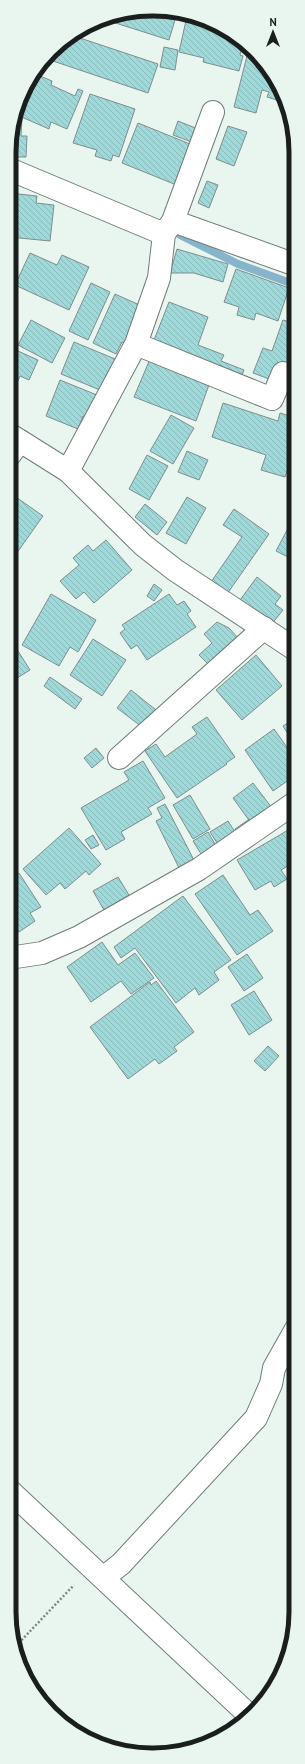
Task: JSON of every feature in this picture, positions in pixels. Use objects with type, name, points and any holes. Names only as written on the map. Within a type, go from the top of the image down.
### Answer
[{"type":"main road","points":[[68,471],[136,344],[159,278],[169,227],[213,112]]},
{"type":"main road","points":[[16,172],[169,227],[289,263]]},
{"type":"main road","points":[[136,344],[272,398],[283,373],[289,374]]},
{"type":"main road","points":[[16,445],[68,471],[143,545],[175,570],[289,645]]},
{"type":"main road","points":[[119,758],[264,628]]},
{"type":"main road","points":[[16,957],[42,952],[79,937],[199,869],[289,807]]},
{"type":"main road","points":[[97,1573],[121,1564],[256,1418],[271,1384],[274,1368],[289,1341]]},
{"type":"main road","points":[[16,1497],[245,1712]]},
{"type":"path","points":[[20,1642],[97,1573]]},
{"type":"building","points":[[161,16],[175,18],[169,40],[113,22],[135,17]]},
{"type":"building","points":[[186,21],[205,26],[228,39],[241,49],[240,55],[243,56],[239,71],[203,62],[204,58],[179,52]]},
{"type":"building","points":[[79,38],[158,64],[148,93],[52,61],[62,50]]},
{"type":"building","points":[[164,47],[178,50],[175,70],[160,67]]},
{"type":"building","points":[[247,54],[266,77],[279,101],[267,97],[269,92],[262,90],[256,113],[234,107]]},
{"type":"building","points":[[39,76],[52,81],[51,85],[75,96],[78,89],[83,91],[67,129],[51,122],[49,129],[21,117],[26,100]]},
{"type":"building","points":[[90,94],[135,109],[119,157],[113,155],[111,161],[95,156],[97,150],[73,143]]},
{"type":"building","points":[[21,118],[22,118],[21,136],[27,136],[26,157],[16,157],[17,135]]},
{"type":"building","points":[[178,121],[203,131],[197,144],[173,135]]},
{"type":"building","points":[[138,123],[195,146],[179,186],[122,163]]},
{"type":"building","points":[[228,126],[247,132],[234,166],[216,159]]},
{"type":"building","points":[[207,181],[218,185],[209,208],[198,203]]},
{"type":"building","points":[[16,194],[37,196],[36,203],[54,205],[50,241],[16,238]]},
{"type":"building","points":[[177,249],[228,264],[223,282],[194,273],[170,273]]},
{"type":"building","points":[[30,253],[57,265],[62,255],[89,267],[69,310],[16,285]]},
{"type":"building","points":[[236,269],[289,288],[278,321],[256,313],[254,320],[237,315],[239,307],[224,302]]},
{"type":"building","points":[[91,283],[110,292],[88,340],[69,331]]},
{"type":"building","points":[[115,294],[144,307],[127,344],[122,342],[116,354],[93,343]]},
{"type":"building","points":[[169,302],[208,317],[198,345],[224,355],[221,361],[244,370],[240,380],[152,345]]},
{"type":"building","points":[[31,320],[65,338],[52,363],[18,345]]},
{"type":"building","points":[[283,320],[289,322],[289,367],[278,363],[272,380],[253,373],[263,348],[272,351]]},
{"type":"building","points":[[74,342],[120,361],[100,390],[61,374]]},
{"type":"building","points":[[16,350],[38,360],[29,380],[20,376],[16,386]]},
{"type":"building","points":[[150,359],[210,382],[196,421],[134,397]]},
{"type":"building","points":[[60,380],[97,395],[88,418],[83,416],[78,429],[46,416]]},
{"type":"building","points":[[223,403],[278,421],[280,413],[289,416],[289,465],[285,477],[261,470],[266,455],[212,437]]},
{"type":"building","points":[[171,415],[194,428],[173,464],[150,451]]},
{"type":"building","points":[[187,451],[208,460],[199,480],[178,472]]},
{"type":"building","points":[[147,455],[168,466],[149,500],[129,489]]},
{"type":"building","points":[[16,497],[43,516],[16,554]]},
{"type":"building","points":[[187,497],[206,508],[186,544],[166,533]]},
{"type":"building","points":[[145,504],[167,522],[157,535],[135,517]]},
{"type":"building","points":[[234,509],[269,534],[227,594],[211,582],[242,537],[223,525]]},
{"type":"building","points":[[289,526],[289,558],[276,551]]},
{"type":"building","points":[[106,540],[132,570],[94,603],[84,592],[76,599],[60,581],[79,565],[73,558],[88,545],[93,551]]},
{"type":"building","points":[[257,577],[281,596],[275,604],[283,610],[271,625],[240,600]]},
{"type":"building","points":[[154,584],[162,590],[154,601],[147,596]]},
{"type":"building","points":[[51,594],[96,620],[78,652],[70,647],[59,666],[22,645]]},
{"type":"building","points":[[169,594],[177,605],[184,601],[191,611],[187,614],[196,627],[147,660],[137,645],[131,649],[120,633],[125,629],[122,625]]},
{"type":"building","points":[[217,622],[229,628],[239,639],[210,666],[199,655],[212,643],[204,634]]},
{"type":"building","points":[[93,639],[126,660],[102,696],[70,675]]},
{"type":"building","points":[[16,648],[30,670],[16,679]]},
{"type":"building","points":[[256,655],[282,686],[242,720],[216,690]]},
{"type":"building","points":[[50,677],[82,699],[75,709],[44,686]]},
{"type":"building","points":[[131,690],[156,710],[142,727],[117,708]]},
{"type":"building","points":[[207,717],[235,757],[177,798],[145,751],[156,744],[165,757],[197,734],[192,727]]},
{"type":"building","points":[[289,722],[289,736],[283,726]]},
{"type":"building","points":[[274,729],[289,750],[289,780],[273,791],[245,750]]},
{"type":"building","points":[[96,748],[104,758],[92,768],[84,758]]},
{"type":"building","points":[[143,761],[165,798],[148,808],[152,814],[121,832],[125,839],[106,850],[81,808],[129,780],[124,772]]},
{"type":"building","points":[[253,783],[272,808],[251,823],[233,798]]},
{"type":"building","points":[[190,795],[210,829],[193,839],[173,805]]},
{"type":"building","points":[[165,804],[196,864],[181,872],[156,821],[162,818],[157,808]]},
{"type":"building","points":[[248,820],[252,826],[238,834],[235,829]]},
{"type":"building","points":[[228,821],[237,835],[219,846],[210,832]]},
{"type":"building","points":[[69,828],[101,864],[89,875],[86,871],[65,889],[60,883],[46,895],[23,869]]},
{"type":"building","points":[[289,830],[289,865],[281,870],[287,879],[274,887],[271,881],[255,890],[237,860]]},
{"type":"building","points":[[208,832],[218,849],[203,857],[193,841]]},
{"type":"building","points":[[93,835],[99,845],[91,849],[85,840]]},
{"type":"building","points":[[19,873],[41,907],[30,913],[35,921],[19,932],[16,927],[16,875]]},
{"type":"building","points":[[223,875],[250,915],[258,910],[273,931],[237,955],[195,894]]},
{"type":"building","points":[[118,877],[129,895],[104,910],[93,891]]},
{"type":"building","points":[[183,896],[231,960],[214,972],[219,980],[199,995],[195,988],[176,1003],[135,948],[121,958],[114,947]]},
{"type":"building","points":[[102,942],[118,965],[135,953],[154,978],[131,994],[121,981],[91,1002],[67,967]]},
{"type":"building","points":[[247,954],[263,978],[244,991],[228,967]]},
{"type":"building","points":[[156,981],[194,1032],[174,1047],[177,1051],[159,1064],[155,1059],[128,1079],[90,1027],[150,982],[151,985]]},
{"type":"building","points":[[254,991],[272,1020],[249,1035],[231,1005]]},
{"type":"building","points":[[268,1046],[279,1056],[265,1071],[254,1061]]},
{"type":"waterway","points":[[180,235],[238,264],[289,282]]}]
